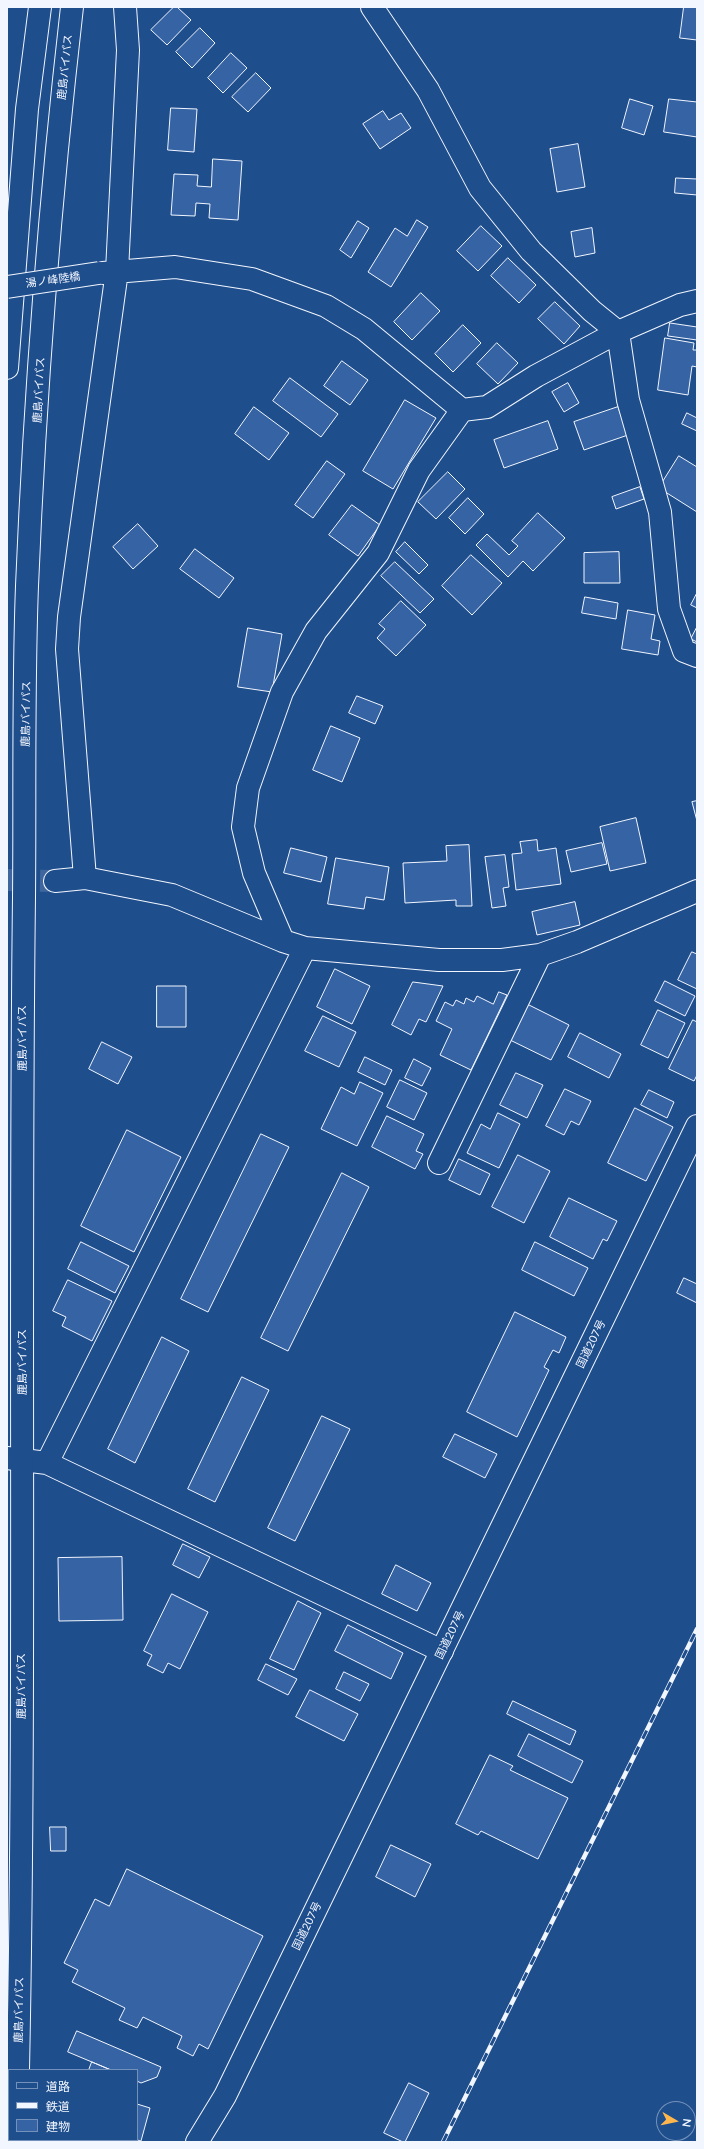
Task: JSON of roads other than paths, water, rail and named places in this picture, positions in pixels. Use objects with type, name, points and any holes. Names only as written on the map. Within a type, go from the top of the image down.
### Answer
[{"type":"main road","points":[[7,368],[27,109],[40,7]]},
{"type":"main road","name":"鹿島バイパス","points":[[18,2069],[21,1940],[14,1459],[21,1177],[27,588],[43,308],[59,124],[72,7]]},
{"type":"main road","points":[[84,878],[67,642],[108,272],[128,50],[125,7]]},
{"type":"main road","points":[[372,7],[428,90],[480,188],[531,251],[592,311],[618,332],[628,400],[660,512],[669,609],[684,651],[697,656]]},
{"type":"main road","name":"湯ノ峰陸橋","points":[[7,287],[108,272],[175,267],[252,279],[326,306],[364,330],[462,410]]},
{"type":"main road","points":[[284,941],[254,873],[243,827],[248,788],[282,692],[316,630],[378,553],[419,470],[462,410],[487,407],[536,376],[618,332],[680,305],[697,301]]},
{"type":"main road","points":[[55,881],[84,878],[172,895],[284,941],[305,948],[439,960],[502,960],[540,955],[577,942],[697,891]]},
{"type":"main road","points":[[47,1463],[305,948]]},
{"type":"main road","points":[[439,1163],[540,955]]},
{"type":"main road","name":"国道207号","points":[[198,2142],[224,2096],[697,1126]]},
{"type":"main road","points":[[14,1459],[47,1463],[442,1651]]},
{"type":"tunnel","points":[[7,880],[55,881]]},
{"type":"railway","points":[[443,2142],[697,1629]]}]
